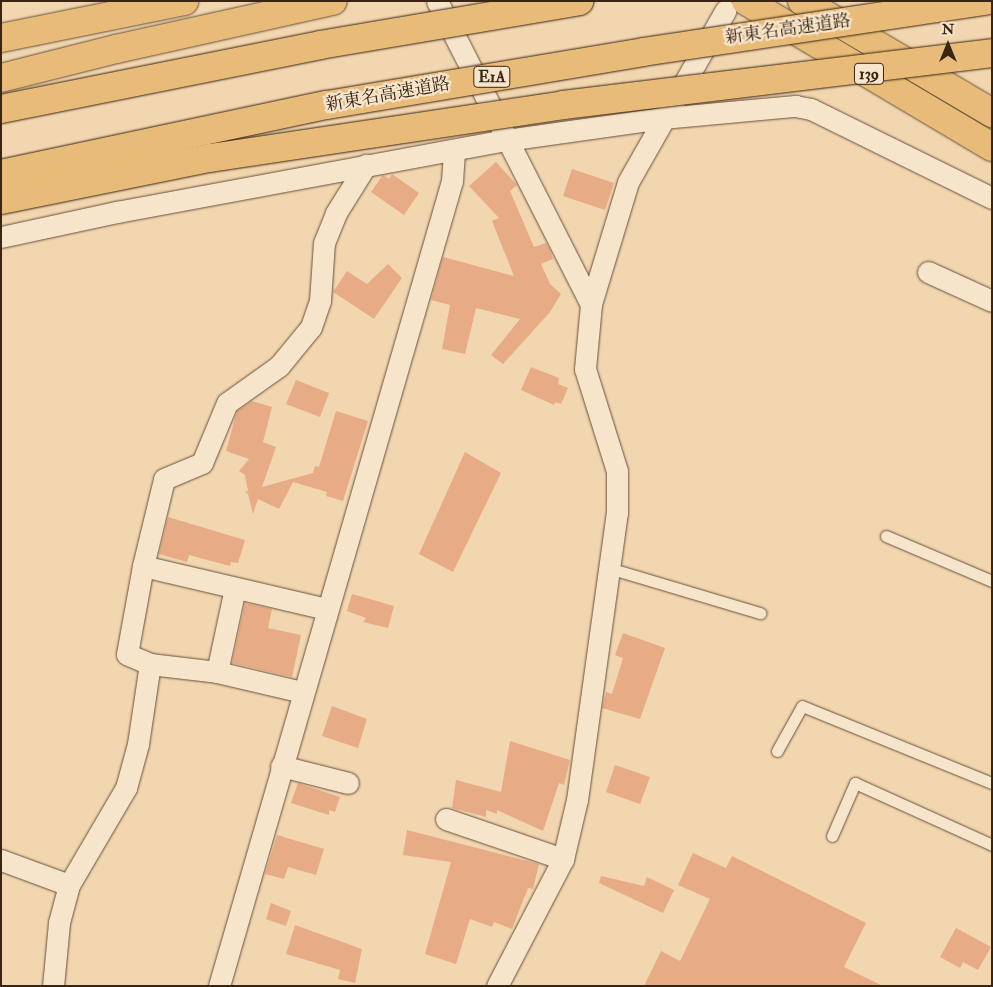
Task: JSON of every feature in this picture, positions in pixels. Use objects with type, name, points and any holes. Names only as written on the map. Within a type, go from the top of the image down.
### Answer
[{"type":"main road","points":[[1,38],[184,1]]},
{"type":"main road","points":[[1,78],[116,48],[333,1]]},
{"type":"main road","points":[[1,109],[320,45],[579,1]]},
{"type":"main road","name":"139","points":[[802,1],[992,113]]},
{"type":"main road","name":"新東名高速道路","points":[[1,174],[327,105],[643,52],[986,1]]},
{"type":"main road","name":"139","points":[[736,6],[992,147]]},
{"type":"main road","points":[[1,200],[210,158],[553,106],[992,53]]},
{"type":"street","points":[[437,1],[591,304]]},
{"type":"street","points":[[497,986],[563,859],[577,800],[617,513],[617,471],[585,368],[591,304],[628,182],[662,118],[736,6]]},
{"type":"street","points":[[1,237],[366,165],[506,140],[662,118],[795,106],[811,109],[992,198]]},
{"type":"street","points":[[219,986],[302,692],[452,180],[454,150]]},
{"type":"street","points":[[302,692],[217,672],[150,664],[127,654],[143,566],[164,479],[202,463],[227,403],[279,366],[311,327],[320,301],[324,243],[336,213],[366,165]]},
{"type":"street","points":[[928,272],[992,301]]},
{"type":"street","points":[[143,566],[327,609]]},
{"type":"street","points":[[217,672],[235,588]]},
{"type":"street","points":[[53,986],[59,923],[69,885],[108,824],[126,788],[138,744],[150,664]]},
{"type":"street","points":[[281,766],[348,783]]},
{"type":"street","points":[[446,820],[563,859]]},
{"type":"street","points":[[1,860],[69,885]]},
{"type":"lane","points":[[886,536],[992,581]]},
{"type":"lane","points":[[609,568],[760,613]]},
{"type":"lane","points":[[777,751],[802,706],[992,784]]},
{"type":"lane","points":[[832,836],[855,783],[992,845]]},
{"type":"building","points":[[496,162],[517,185],[510,191],[534,247],[546,243],[551,252],[553,259],[541,264],[550,284],[561,294],[550,312],[503,364],[491,355],[520,319],[476,308],[465,354],[442,349],[450,305],[431,300],[443,257],[514,276],[492,221],[499,218],[469,186]]},
{"type":"building","points":[[572,169],[614,183],[605,210],[563,196]]},
{"type":"building","points":[[392,174],[419,193],[404,215],[371,192],[383,175],[389,179]]},
{"type":"building","points":[[388,264],[402,278],[374,319],[333,292],[347,271],[367,284]]},
{"type":"building","points":[[531,367],[559,378],[558,384],[568,388],[561,404],[555,402],[554,405],[521,390]]},
{"type":"building","points":[[296,380],[329,393],[320,417],[286,404]]},
{"type":"building","points":[[252,401],[272,407],[263,442],[276,447],[262,487],[313,473],[315,466],[319,467],[336,411],[368,421],[343,501],[326,496],[327,492],[293,482],[279,509],[258,499],[253,514],[248,494],[245,492],[248,491],[245,475],[239,471],[249,459],[226,451],[237,411]]},
{"type":"building","points":[[465,452],[501,473],[453,572],[419,554]]},
{"type":"building","points":[[168,517],[245,540],[238,563],[231,562],[230,566],[189,555],[187,562],[159,554]]},
{"type":"building","points":[[352,594],[394,606],[388,628],[363,622],[366,618],[347,611]]},
{"type":"building","points":[[245,603],[272,609],[268,628],[301,635],[292,677],[232,663]]},
{"type":"building","points":[[623,633],[665,648],[640,719],[602,708],[606,692],[612,694],[623,658],[615,655]]},
{"type":"building","points":[[332,706],[367,719],[358,748],[322,736]]},
{"type":"building","points":[[510,741],[570,760],[564,785],[559,783],[543,831],[497,810],[497,814],[486,810],[486,817],[452,808],[456,780],[501,792]]},
{"type":"building","points":[[615,765],[650,777],[640,804],[606,792]]},
{"type":"building","points":[[298,783],[340,797],[335,812],[329,810],[329,815],[291,803]]},
{"type":"building","points":[[407,830],[539,864],[533,889],[528,888],[512,929],[494,922],[492,927],[470,919],[456,964],[425,954],[451,862],[403,855]]},
{"type":"building","points":[[277,835],[324,849],[316,875],[288,867],[284,879],[265,874]]},
{"type":"building","points":[[693,853],[726,868],[732,856],[866,923],[844,967],[883,986],[644,986],[661,951],[680,961],[710,899],[678,885]]},
{"type":"building","points":[[601,876],[644,886],[647,877],[674,890],[663,913],[599,883]]},
{"type":"building","points":[[271,903],[291,911],[286,926],[266,919]]},
{"type":"building","points":[[295,925],[362,949],[355,983],[338,979],[340,970],[286,954]]},
{"type":"building","points":[[956,928],[991,947],[978,970],[963,962],[960,968],[940,957]]}]
